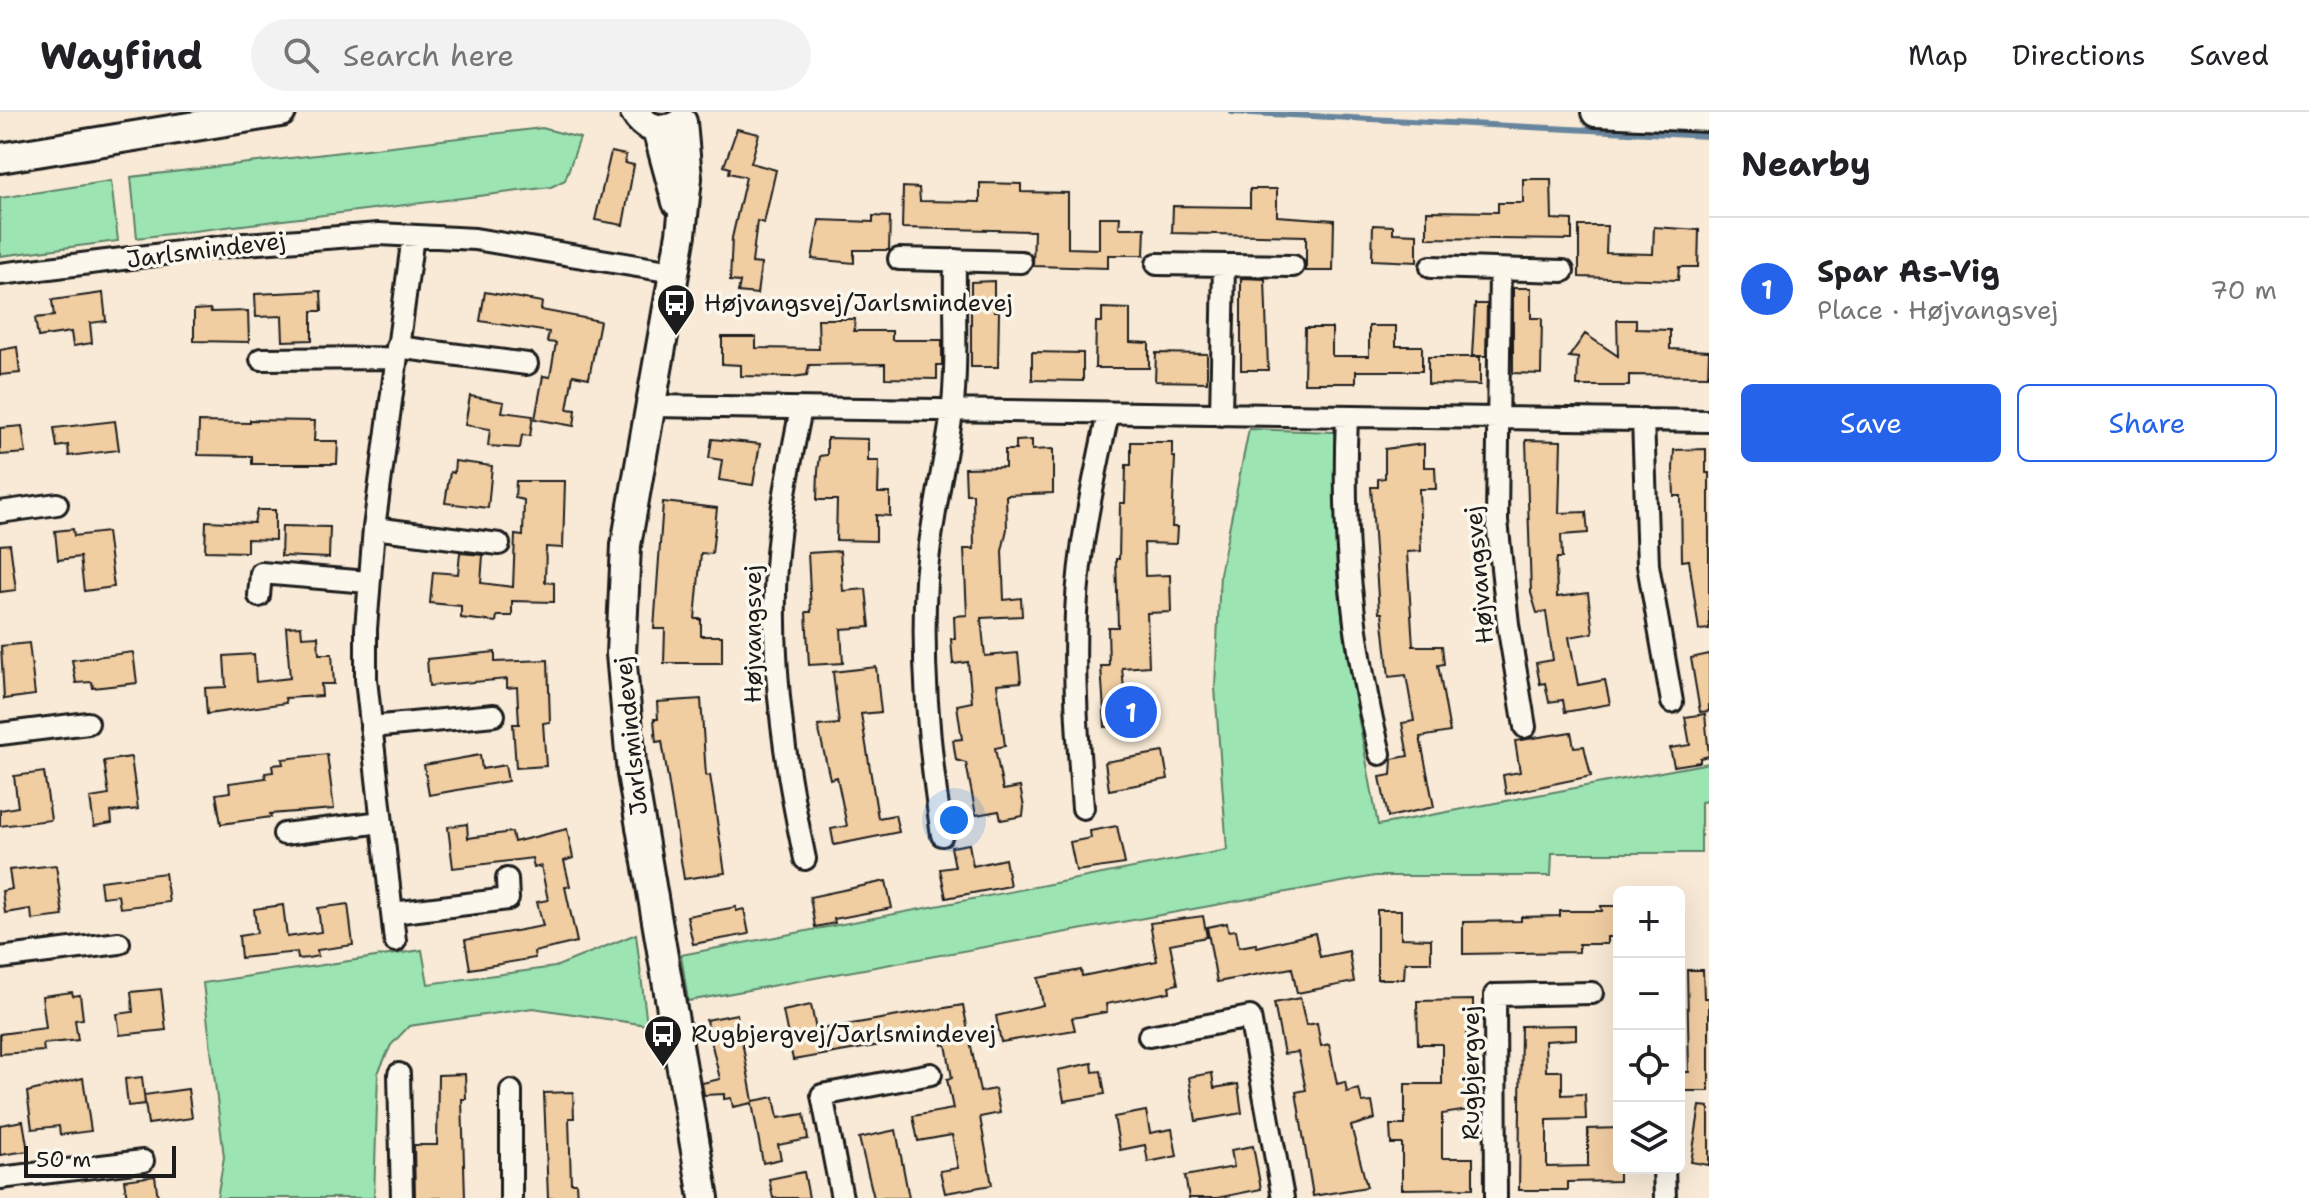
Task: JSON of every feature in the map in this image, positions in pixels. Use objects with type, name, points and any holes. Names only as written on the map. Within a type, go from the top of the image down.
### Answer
[{"type":"street","points":[[0,158],[213,117],[281,112]]},
{"type":"street","points":[[635,112],[647,126],[676,121]]},
{"type":"street","points":[[1596,112],[1709,117]]},
{"type":"street","name":"Jarlsmindevej","points":[[676,121],[687,178],[624,561],[621,654],[624,705],[642,839],[704,1198]]},
{"type":"street","name":"Jarlsmindevej","points":[[0,274],[346,235],[475,239],[673,272]]},
{"type":"street","points":[[395,941],[366,679],[368,582],[413,236]]},
{"type":"street","points":[[899,259],[1021,262]]},
{"type":"street","points":[[942,835],[929,751],[924,665],[929,551],[952,410],[955,260]]},
{"type":"street","points":[[1157,264],[1293,266]]},
{"type":"street","points":[[1221,415],[1224,265]]},
{"type":"street","points":[[1431,267],[1563,271]]},
{"type":"street","name":"Højvangsvej","points":[[1500,270],[1497,521],[1508,624],[1525,727]]},
{"type":"street","points":[[261,359],[397,352],[527,364]]},
{"type":"street","points":[[649,406],[1709,421]]},
{"type":"street","name":"Højvangsvej","points":[[801,409],[784,498],[775,589],[776,680],[786,770],[805,859]]},
{"type":"street","points":[[1083,808],[1075,709],[1076,610],[1087,511],[1108,414]]},
{"type":"street","points":[[1347,416],[1344,493],[1347,571],[1359,663],[1380,754]]},
{"type":"street","points":[[1643,419],[1648,565],[1672,702]]},
{"type":"street","points":[[0,512],[57,504]]},
{"type":"street","points":[[374,528],[499,544]]},
{"type":"street","points":[[259,596],[261,573],[368,582]]},
{"type":"street","points":[[371,727],[494,715]]},
{"type":"street","points":[[0,734],[88,723]]},
{"type":"street","points":[[284,834],[382,822]]},
{"type":"street","points":[[393,913],[508,899],[507,879]]},
{"type":"street","points":[[0,958],[119,943]]},
{"type":"street","name":"Rugbjergvej","points":[[1496,1198],[1495,995],[1592,993]]},
{"type":"street","points":[[1149,1036],[1250,1017],[1283,1198]]},
{"type":"street","points":[[399,1074],[402,1198]]},
{"type":"street","points":[[842,1198],[822,1095],[931,1074]]},
{"type":"street","points":[[511,1091],[511,1198]]},
{"type":"street","points":[[0,1178],[143,1161]]},
{"type":"street","points":[[1664,1174],[1665,1198]]},
{"type":"green space","points":[[542,128],[580,138],[565,180],[551,187],[137,238],[131,177]]},
{"type":"green space","points":[[111,181],[118,241],[0,256],[0,198]]},
{"type":"green space","points":[[1249,429],[1334,432],[1337,575],[1347,655],[1378,825],[1709,763],[1709,801],[1701,802],[1701,853],[1552,853],[1551,876],[1375,876],[688,1001],[681,955],[1227,850],[1215,688],[1220,574]]},
{"type":"green space","points":[[636,934],[647,1025],[533,1008],[409,1026],[391,1045],[378,1073],[374,1198],[217,1198],[224,1157],[203,983],[422,950],[428,984],[555,967]]},
{"type":"building","points":[[737,129],[759,134],[751,163],[776,170],[764,223],[757,221],[752,263],[761,264],[757,294],[738,292],[740,282],[730,281],[732,238],[746,177],[729,173],[730,168],[724,166]]},
{"type":"building","points":[[611,152],[626,155],[625,163],[634,165],[623,225],[595,220]]},
{"type":"building","points":[[1523,179],[1551,179],[1552,219],[1572,220],[1572,240],[1427,238],[1427,211],[1498,212],[1498,203],[1523,203]]},
{"type":"building","points":[[980,183],[1021,184],[1021,192],[1068,193],[1068,248],[1099,249],[1099,217],[1120,217],[1119,228],[1145,228],[1144,255],[1108,255],[1108,268],[1033,266],[1034,231],[902,228],[903,187],[919,188],[920,201],[980,202]]},
{"type":"building","points":[[1250,189],[1277,189],[1277,216],[1334,220],[1333,271],[1306,271],[1306,236],[1172,233],[1173,206],[1250,207]]},
{"type":"building","points":[[873,216],[890,217],[889,250],[854,250],[854,263],[812,259],[819,220],[873,222]]},
{"type":"building","points":[[1373,225],[1393,226],[1393,233],[1417,234],[1417,262],[1372,260]]},
{"type":"building","points":[[1579,226],[1607,226],[1606,253],[1653,254],[1654,227],[1699,230],[1698,267],[1679,267],[1678,280],[1579,277]]},
{"type":"building","points":[[1241,278],[1265,279],[1268,370],[1241,370]]},
{"type":"building","points":[[994,281],[994,311],[999,311],[998,367],[971,367],[971,282]]},
{"type":"building","points":[[1513,288],[1531,288],[1531,318],[1542,318],[1541,374],[1513,373]]},
{"type":"building","points":[[321,291],[322,311],[312,311],[312,340],[283,341],[282,316],[256,317],[255,294]]},
{"type":"building","points":[[485,292],[542,302],[541,310],[600,321],[589,378],[573,375],[567,409],[576,410],[574,426],[535,419],[543,376],[550,377],[556,343],[547,342],[549,332],[480,321]]},
{"type":"building","points":[[103,293],[106,321],[90,323],[92,343],[73,346],[71,332],[38,337],[35,318],[54,316],[52,300]]},
{"type":"building","points":[[1475,304],[1487,304],[1486,356],[1472,356]]},
{"type":"building","points":[[1102,308],[1130,309],[1130,342],[1149,343],[1149,368],[1095,368],[1096,322],[1102,322]]},
{"type":"building","points":[[210,309],[211,312],[248,311],[249,342],[194,341],[194,310]]},
{"type":"building","points":[[818,319],[855,319],[854,331],[892,331],[892,340],[942,340],[942,365],[937,365],[937,379],[885,378],[885,364],[809,365],[807,375],[792,377],[741,376],[741,365],[722,364],[722,337],[756,337],[756,348],[819,349]]},
{"type":"building","points":[[1617,320],[1636,320],[1636,329],[1670,330],[1670,349],[1709,351],[1708,376],[1629,375],[1629,386],[1577,386],[1578,358],[1569,357],[1585,334],[1618,356]]},
{"type":"building","points":[[1369,326],[1396,326],[1396,346],[1422,346],[1422,371],[1356,371],[1356,383],[1304,383],[1305,328],[1332,328],[1332,356],[1369,356]]},
{"type":"building","points":[[17,347],[20,373],[0,375],[0,350]]},
{"type":"building","points":[[1032,352],[1083,353],[1083,381],[1032,380]]},
{"type":"building","points":[[1156,353],[1207,354],[1207,382],[1155,381]]},
{"type":"building","points":[[1428,357],[1480,357],[1480,385],[1428,384]]},
{"type":"building","points":[[470,396],[504,402],[502,412],[533,416],[530,436],[522,435],[520,448],[488,446],[490,429],[465,425]]},
{"type":"building","points":[[250,420],[315,421],[314,441],[338,441],[337,464],[252,464],[252,456],[198,455],[199,422],[250,423]]},
{"type":"building","points":[[115,421],[119,450],[69,456],[68,445],[57,447],[54,428]]},
{"type":"building","points":[[22,426],[26,453],[0,455],[0,428]]},
{"type":"building","points":[[827,438],[868,439],[868,461],[879,461],[878,493],[890,493],[890,516],[876,515],[876,541],[836,540],[837,500],[817,500],[820,456],[827,455]]},
{"type":"building","points":[[712,439],[760,444],[753,485],[719,480],[722,460],[709,458]]},
{"type":"building","points":[[1032,440],[1032,450],[1053,449],[1053,493],[1006,495],[1007,529],[1002,551],[1004,600],[1021,598],[1022,616],[981,618],[985,656],[1018,653],[1021,682],[997,684],[1005,746],[995,748],[1003,790],[1020,787],[1024,807],[1023,816],[1001,820],[999,811],[976,815],[966,763],[956,760],[953,740],[962,739],[957,705],[972,702],[968,662],[953,664],[951,639],[955,639],[954,616],[967,615],[964,549],[974,549],[973,494],[966,494],[965,468],[1005,467],[1005,450],[1016,450],[1016,441]]},
{"type":"building","points":[[1526,440],[1561,441],[1559,513],[1586,512],[1588,533],[1561,535],[1562,558],[1557,558],[1556,564],[1557,597],[1588,593],[1593,633],[1569,637],[1578,685],[1605,680],[1610,704],[1565,712],[1563,700],[1549,702],[1545,683],[1540,684],[1536,663],[1553,660],[1546,612],[1537,613],[1531,593]]},
{"type":"building","points":[[1131,442],[1172,442],[1172,457],[1175,457],[1172,527],[1177,527],[1176,544],[1144,543],[1145,576],[1170,575],[1171,612],[1147,613],[1149,666],[1122,668],[1125,699],[1157,696],[1159,722],[1105,727],[1101,666],[1109,666],[1108,627],[1118,627],[1116,559],[1119,559],[1120,503],[1125,503],[1126,465],[1131,465]]},
{"type":"building","points":[[1424,444],[1424,467],[1435,467],[1436,489],[1419,489],[1421,551],[1407,552],[1413,646],[1442,646],[1444,664],[1438,665],[1450,732],[1420,737],[1434,807],[1388,817],[1380,777],[1391,775],[1392,759],[1408,756],[1402,723],[1414,721],[1406,675],[1389,677],[1382,613],[1379,613],[1371,487],[1378,487],[1378,479],[1385,478],[1385,449]]},
{"type":"building","points":[[1706,449],[1706,473],[1709,473],[1709,629],[1699,630],[1689,560],[1682,561],[1681,496],[1674,496],[1673,469],[1674,450]]},
{"type":"building","points":[[455,461],[492,466],[488,508],[445,503]]},
{"type":"building","points":[[516,481],[565,481],[563,548],[546,547],[545,582],[554,583],[554,602],[512,601],[512,616],[497,616],[496,622],[461,618],[461,606],[430,603],[433,572],[458,574],[460,553],[483,555],[481,583],[513,587],[515,535],[523,536],[524,500],[515,498]]},
{"type":"building","points":[[663,502],[717,508],[712,554],[701,553],[695,619],[701,619],[701,636],[722,636],[722,663],[664,663],[665,629],[654,629]]},
{"type":"building","points":[[257,510],[275,510],[275,540],[247,539],[247,552],[205,551],[206,521],[254,523]]},
{"type":"building","points":[[282,526],[330,527],[329,558],[281,556]]},
{"type":"building","points":[[73,529],[74,536],[107,532],[114,587],[84,591],[80,557],[58,560],[55,531]]},
{"type":"building","points":[[10,544],[16,590],[0,592],[0,545]]},
{"type":"building","points":[[840,551],[843,591],[866,589],[870,627],[841,629],[843,663],[809,665],[806,612],[811,612],[808,553]]},
{"type":"building","points":[[301,626],[302,637],[318,636],[319,654],[332,654],[334,684],[321,684],[322,696],[285,698],[286,703],[207,714],[205,688],[226,687],[224,656],[254,654],[256,682],[290,678],[286,627]]},
{"type":"building","points":[[29,643],[35,695],[4,699],[1,646]]},
{"type":"building","points":[[133,652],[137,683],[93,688],[92,682],[76,683],[72,660]]},
{"type":"building","points":[[495,652],[495,662],[548,660],[550,722],[543,723],[546,766],[516,768],[513,724],[519,724],[517,687],[507,688],[507,679],[429,686],[427,659]]},
{"type":"building","points":[[1709,654],[1709,711],[1700,712],[1691,658]]},
{"type":"building","points":[[876,667],[881,712],[861,714],[878,818],[895,815],[899,832],[834,845],[831,829],[847,826],[837,777],[830,779],[818,726],[839,724],[833,672]]},
{"type":"building","points":[[701,699],[706,776],[710,775],[725,873],[684,879],[662,741],[656,742],[654,719],[658,719],[657,702]]},
{"type":"building","points":[[1705,714],[1709,756],[1700,758],[1700,762],[1674,766],[1670,748],[1690,745],[1685,717]]},
{"type":"building","points":[[1571,732],[1574,747],[1584,746],[1591,776],[1506,794],[1503,775],[1520,772],[1515,741]]},
{"type":"building","points":[[1163,752],[1168,779],[1109,790],[1105,762]]},
{"type":"building","points":[[327,754],[334,809],[270,814],[271,817],[221,824],[216,794],[230,792],[229,783],[266,778],[265,773],[273,772],[272,765],[283,764],[282,759]]},
{"type":"building","points":[[480,755],[482,769],[505,765],[508,781],[429,795],[424,765]]},
{"type":"building","points":[[131,757],[138,809],[111,812],[112,823],[94,826],[90,798],[109,795],[104,761]]},
{"type":"building","points":[[44,772],[51,820],[0,826],[0,810],[18,807],[14,776]]},
{"type":"building","points":[[467,824],[468,838],[512,832],[514,842],[567,829],[573,858],[564,861],[570,886],[565,887],[577,942],[534,952],[535,958],[470,969],[465,940],[543,926],[537,902],[548,900],[541,866],[534,868],[532,858],[453,868],[448,827]]},
{"type":"building","points":[[1117,826],[1125,864],[1076,871],[1070,842],[1091,838],[1090,831]]},
{"type":"building","points":[[969,844],[973,866],[1005,859],[1010,886],[946,898],[940,869],[955,867],[951,847]]},
{"type":"building","points":[[56,865],[63,916],[32,920],[31,909],[5,913],[2,891],[12,889],[9,870]]},
{"type":"building","points":[[165,873],[169,902],[120,908],[118,895],[102,897],[100,881]]},
{"type":"building","points":[[886,881],[892,908],[834,919],[835,923],[815,927],[810,897]]},
{"type":"building","points":[[348,904],[353,945],[317,950],[318,956],[308,958],[298,959],[297,952],[241,958],[239,936],[257,933],[254,909],[283,905],[287,937],[321,932],[318,908]]},
{"type":"building","points":[[1601,906],[1613,906],[1613,937],[1607,937],[1607,944],[1579,944],[1579,952],[1463,954],[1463,922],[1521,921],[1521,917],[1560,916],[1560,911],[1602,911]]},
{"type":"building","points":[[736,907],[736,911],[744,909],[749,934],[693,944],[687,916]]},
{"type":"building","points":[[1377,910],[1401,910],[1401,938],[1431,939],[1431,962],[1405,962],[1404,979],[1377,979]]},
{"type":"building","points":[[1203,916],[1207,937],[1170,944],[1178,984],[1169,986],[1170,992],[1106,1004],[1107,1012],[1072,1018],[1075,1030],[1001,1042],[996,1016],[1043,1005],[1038,978],[1081,970],[1082,976],[1157,961],[1150,923]]},
{"type":"building","points":[[1227,923],[1228,931],[1236,930],[1239,947],[1256,944],[1257,947],[1315,933],[1320,957],[1349,951],[1354,982],[1297,993],[1292,968],[1217,982],[1207,927]]},
{"type":"building","points":[[1687,970],[1703,970],[1704,998],[1709,998],[1709,1091],[1685,1091],[1685,1072],[1689,1072]]},
{"type":"building","points":[[161,989],[166,1030],[120,1035],[117,1014],[133,1012],[131,992]]},
{"type":"building","points":[[72,992],[73,996],[80,995],[83,1019],[75,1020],[78,1040],[43,1044],[44,1051],[0,1054],[0,1034],[46,1028],[42,996]]},
{"type":"building","points":[[1300,998],[1306,1025],[1317,1023],[1321,1046],[1329,1044],[1337,1084],[1345,1082],[1347,1092],[1359,1089],[1362,1103],[1372,1102],[1375,1119],[1351,1126],[1367,1187],[1313,1196],[1296,1092],[1306,1090],[1298,1052],[1284,1054],[1274,1003]]},
{"type":"building","points":[[1473,1000],[1473,1034],[1466,1034],[1469,1110],[1442,1114],[1442,1158],[1473,1158],[1473,1188],[1402,1189],[1402,1144],[1391,1144],[1390,1125],[1405,1125],[1405,1084],[1442,1084],[1442,1044],[1418,1044],[1417,1001]]},
{"type":"building","points":[[811,1005],[816,1030],[963,1005],[980,1092],[995,1089],[1000,1113],[980,1117],[992,1185],[945,1193],[940,1171],[958,1168],[952,1135],[918,1141],[913,1116],[953,1109],[947,1079],[952,1078],[946,1044],[942,1045],[939,1035],[793,1060],[783,1011]]},
{"type":"building","points":[[737,1014],[753,1101],[774,1097],[778,1118],[804,1114],[808,1139],[778,1145],[781,1159],[763,1163],[752,1103],[733,1107],[731,1098],[724,1099],[724,1094],[704,1095],[702,1083],[720,1079],[706,1020]]},
{"type":"building","points":[[1576,1025],[1576,1039],[1545,1041],[1546,1071],[1562,1071],[1562,1095],[1585,1094],[1586,1119],[1547,1120],[1547,1167],[1588,1166],[1588,1129],[1613,1128],[1613,1174],[1619,1174],[1619,1181],[1568,1182],[1568,1190],[1519,1190],[1521,1026]]},
{"type":"building","points":[[1092,1063],[1093,1072],[1101,1071],[1105,1094],[1064,1101],[1058,1070]]},
{"type":"building","points":[[1212,1073],[1214,1088],[1238,1084],[1242,1113],[1196,1121],[1189,1077]]},
{"type":"building","points":[[465,1074],[466,1099],[462,1099],[465,1198],[415,1198],[414,1145],[437,1145],[438,1075]]},
{"type":"building","points":[[142,1077],[145,1104],[128,1106],[125,1079]]},
{"type":"building","points":[[83,1078],[91,1131],[60,1135],[59,1126],[32,1129],[27,1092]]},
{"type":"building","points":[[188,1089],[192,1118],[148,1124],[144,1095]]},
{"type":"building","points":[[573,1092],[574,1118],[569,1118],[571,1183],[576,1183],[577,1198],[548,1198],[544,1093]]},
{"type":"building","points":[[1700,1106],[1709,1107],[1709,1165],[1691,1162]]},
{"type":"building","points":[[1146,1111],[1150,1133],[1172,1129],[1177,1156],[1148,1162],[1145,1145],[1120,1150],[1114,1117]]},
{"type":"building","points":[[23,1121],[28,1151],[0,1155],[0,1125]]},
{"type":"building","points":[[896,1130],[909,1198],[874,1198],[859,1138]]},
{"type":"building","points":[[1253,1146],[1261,1189],[1217,1198],[1189,1198],[1185,1176],[1234,1167],[1231,1150]]},
{"type":"building","points":[[804,1172],[809,1198],[773,1198],[769,1179]]},
{"type":"building","points":[[155,1176],[158,1198],[127,1198],[124,1180]]},
{"type":"waterway","points":[[1232,112],[1709,136]]},
{"type":"place","name":"Højvangsvej/Jarlsmindevej","points":[[676,337]]},
{"type":"place","name":"Spar As-Vig","points":[[1131,712]]},
{"type":"place","name":"Rugbjergvej/Jarlsmindevej","points":[[663,1068]]}]
